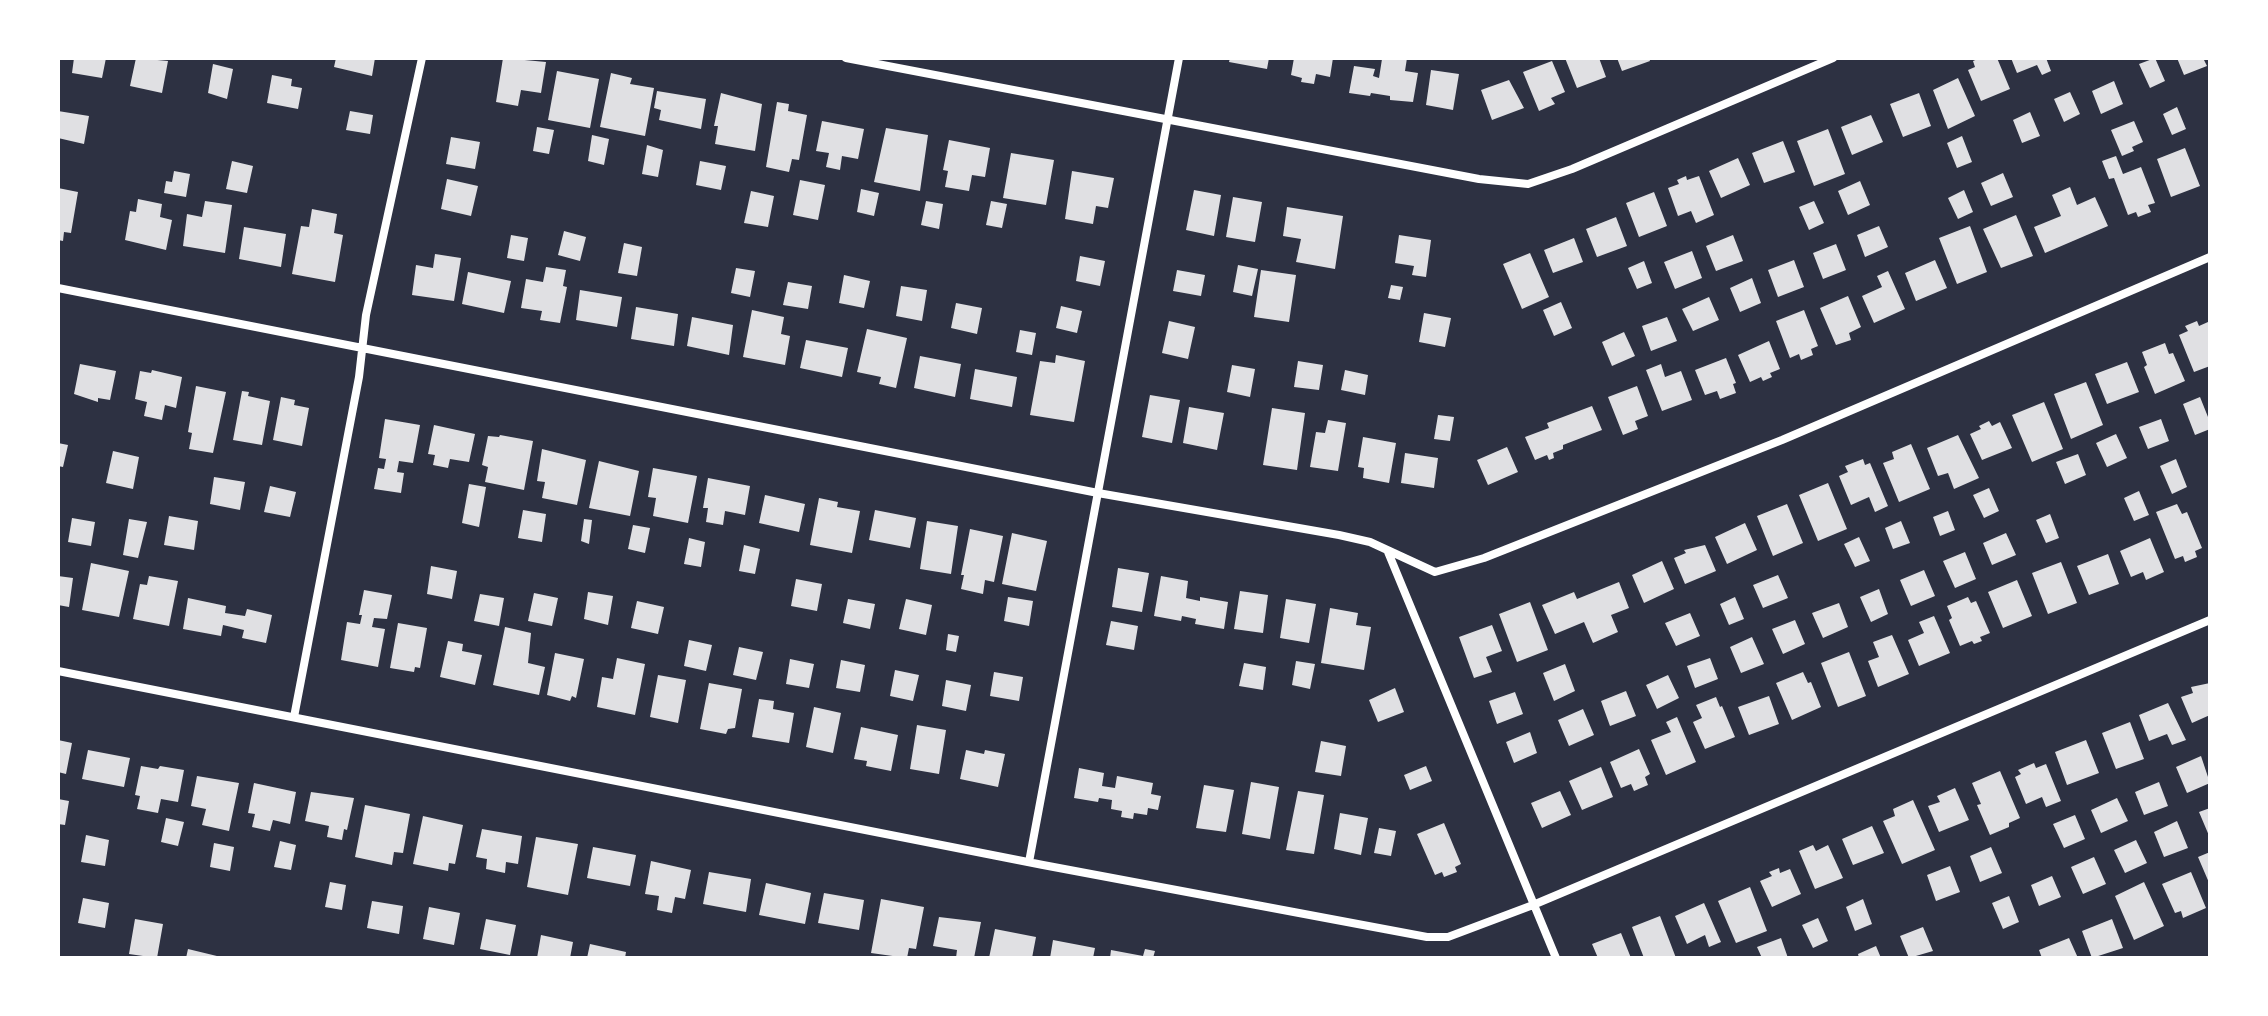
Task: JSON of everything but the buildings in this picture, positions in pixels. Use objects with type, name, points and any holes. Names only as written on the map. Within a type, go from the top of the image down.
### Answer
[{"type":"street","points":[[294,717],[363,347],[366,315],[422,58]]},
{"type":"street","points":[[846,58],[1479,179],[1528,184],[1572,169],[1833,58]]},
{"type":"street","points":[[1029,862],[1179,58]]},
{"type":"street","points":[[58,288],[1098,493],[1339,535],[1370,542],[1435,572],[1484,558],[1782,440],[2210,257]]},
{"type":"street","points":[[1388,552],[1556,958]]},
{"type":"street","points":[[58,671],[1029,862],[1427,937],[1448,937],[1533,905],[2210,620]]}]
